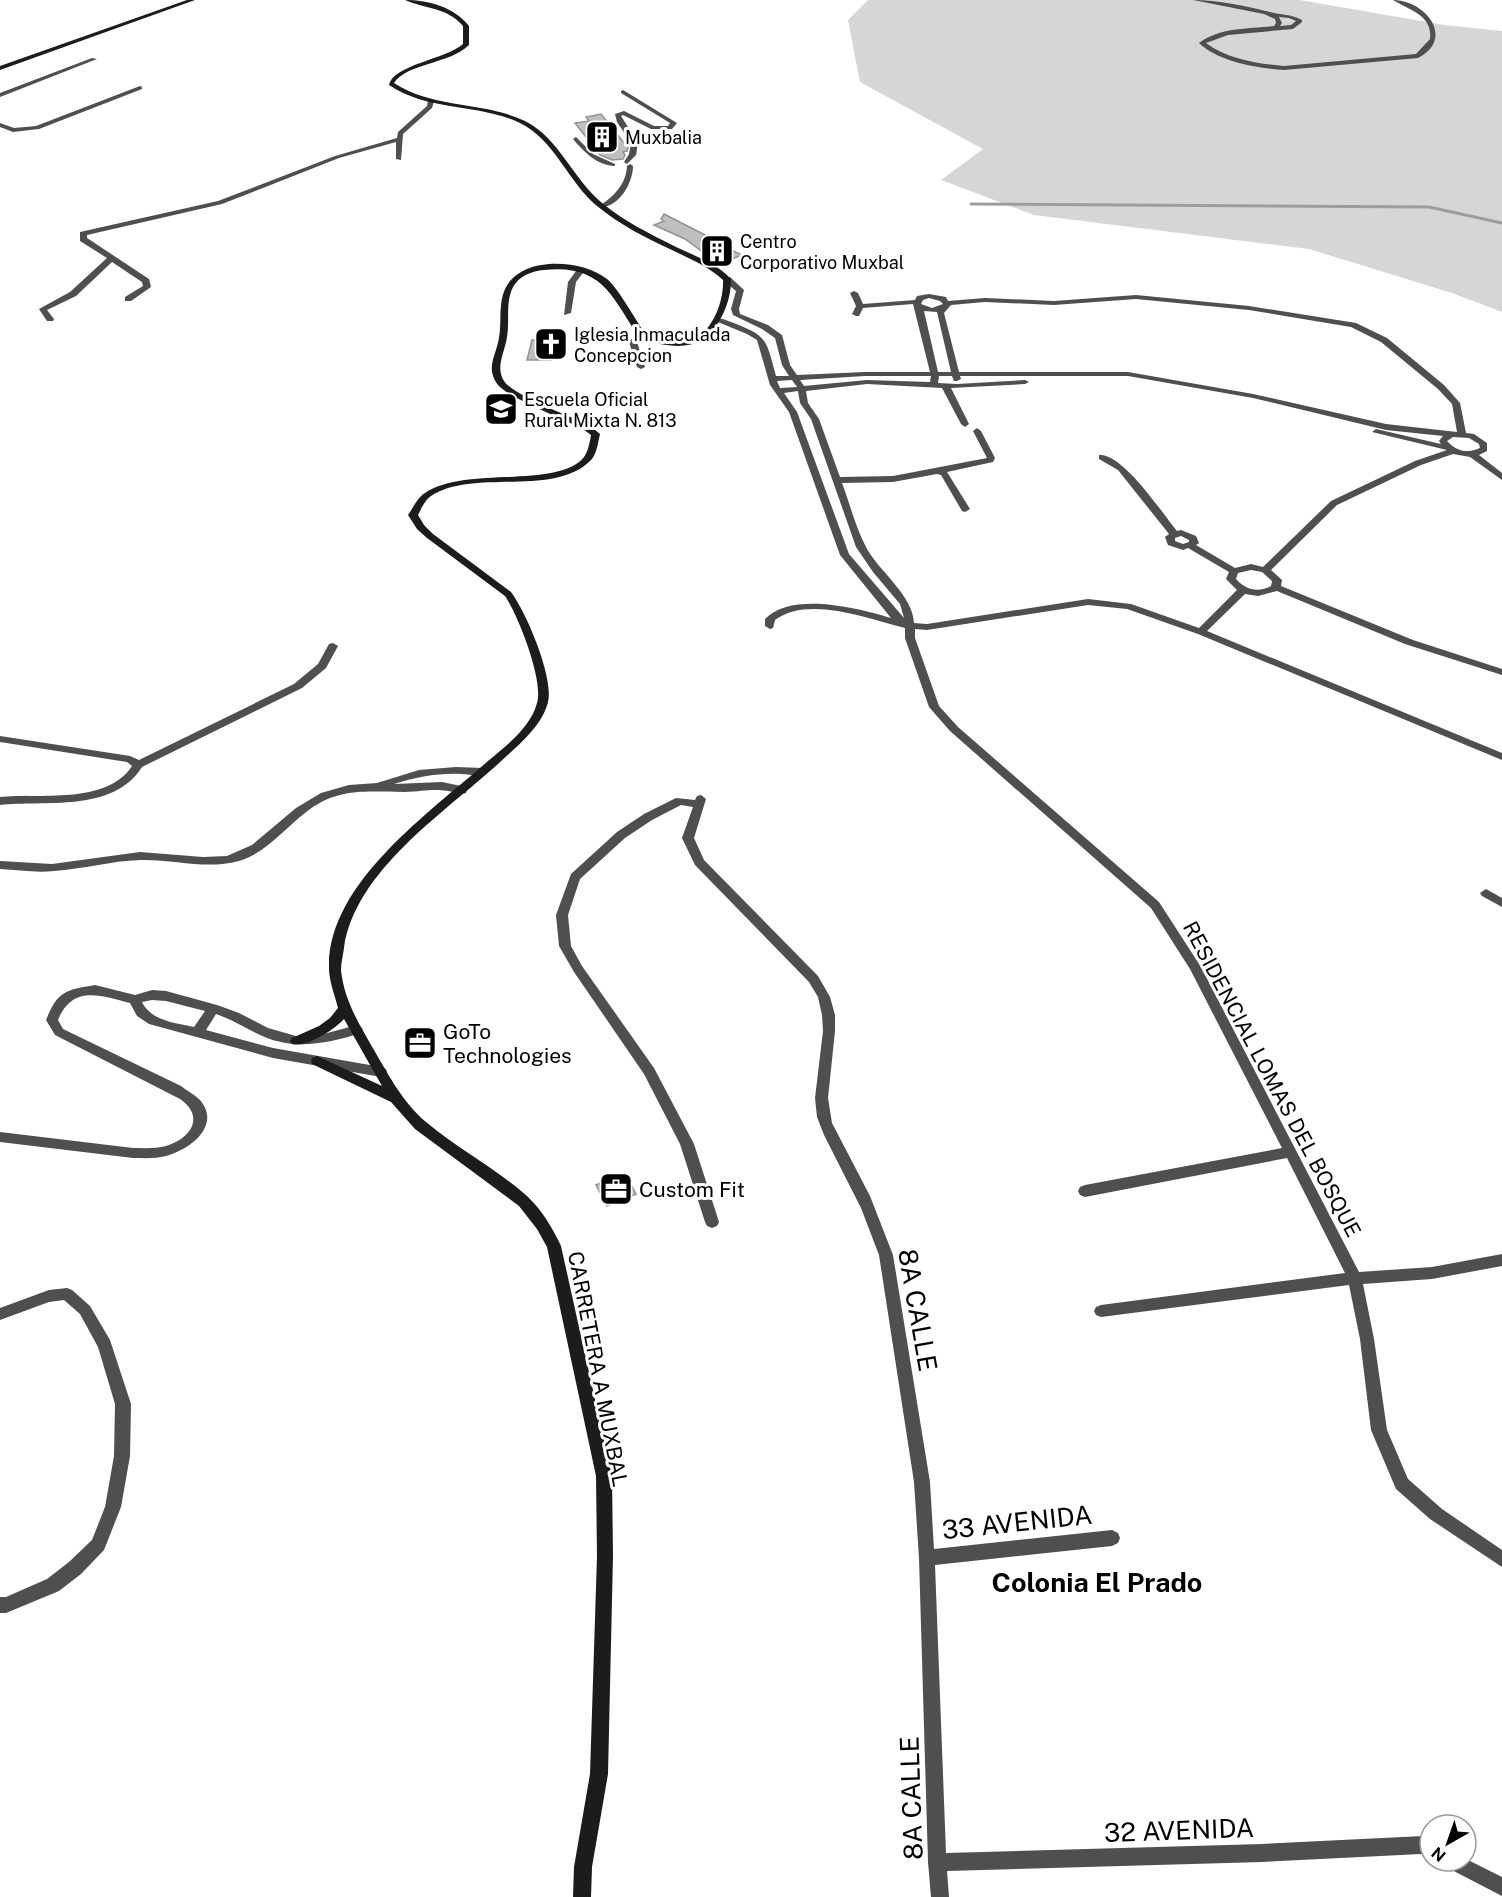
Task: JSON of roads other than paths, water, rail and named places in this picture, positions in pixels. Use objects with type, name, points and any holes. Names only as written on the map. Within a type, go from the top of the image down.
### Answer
[{"type":"main road","points":[[0,68],[192,0]]},
{"type":"main road","points":[[417,1],[440,0]]},
{"type":"main road","points":[[417,1],[455,15],[463,21],[466,26],[466,45],[452,56],[396,76],[391,84],[405,93],[431,101],[495,113],[529,125],[551,144],[590,197],[634,228],[715,269],[727,279],[728,288],[717,320],[697,341],[687,344],[655,341],[641,334]]},
{"type":"main road","name":"CARRETERA A MUXBAL","points":[[582,1897],[583,1867],[599,1774],[605,1556],[604,1476],[590,1422],[563,1279],[554,1246],[542,1225],[524,1202],[420,1125],[396,1098],[344,1009],[335,980],[336,941],[345,914],[365,884],[394,851],[483,772],[531,724],[544,695],[542,681],[523,619],[513,600],[430,536],[420,527],[413,515],[420,499],[437,488],[470,482],[526,478],[564,472],[586,461],[593,453],[596,446],[596,434],[509,391],[503,387],[495,369],[504,334],[504,309],[516,277],[529,269],[540,267],[582,269],[600,277],[607,283],[641,334]]},
{"type":"main road","points":[[296,1041],[326,1029],[336,1021],[344,1009]]},
{"type":"main road","points":[[317,1061],[396,1098]]},
{"type":"street","points":[[1196,0],[1272,15],[1290,16],[1300,21],[1293,27],[1241,31],[1202,43],[1208,48],[1273,68],[1418,56],[1428,49],[1433,41],[1433,28],[1419,10],[1396,0]]},
{"type":"street","points":[[1272,15],[1278,18],[1280,23],[1276,28]]},
{"type":"street","points":[[0,95],[94,59]]},
{"type":"street","points":[[0,125],[13,130],[37,128],[140,88]]},
{"type":"street","points":[[603,206],[614,200],[628,181],[630,175],[628,164],[637,148],[617,115],[624,113],[653,128],[670,128],[674,123],[623,92]]},
{"type":"street","points":[[399,159],[399,139],[403,130],[430,107],[431,101]]},
{"type":"street","points":[[128,299],[148,284],[143,278],[111,259],[82,236],[220,202],[337,157],[399,139]]},
{"type":"street","points":[[576,139],[591,155],[616,170],[628,181]]},
{"type":"street","points":[[616,170],[618,162],[628,164]]},
{"type":"street","points":[[50,319],[43,309],[73,294],[111,259]]},
{"type":"street","points":[[567,313],[572,282],[582,269]]},
{"type":"street","name":"RESIDENCIAL LOMAS DEL BOSQUE","points":[[727,279],[740,290],[735,309],[737,315],[765,327],[779,337],[786,365],[801,387],[804,403],[815,419],[861,548],[904,603],[909,614],[910,638],[934,707],[954,729],[1155,905],[1195,967],[1355,1278],[1367,1339],[1379,1430],[1402,1484],[1436,1514],[1502,1559]]},
{"type":"street","points":[[854,293],[860,306]]},
{"type":"street","points":[[934,384],[935,374],[917,305],[920,298],[934,296],[943,299],[945,306]]},
{"type":"street","points":[[860,306],[917,305],[933,310],[985,300],[1054,303],[1136,297],[1249,308],[1353,326],[1384,340],[1441,387],[1456,403],[1457,434]]},
{"type":"street","points":[[856,314],[860,306]]},
{"type":"street","points":[[945,306],[940,313],[957,374],[957,386]]},
{"type":"street","points":[[717,320],[737,326],[760,339],[765,347],[774,385],[793,412],[845,555],[895,616],[910,628]]},
{"type":"street","points":[[641,334],[633,342],[641,367]]},
{"type":"street","points":[[774,379],[795,376],[935,374],[1128,374],[1253,396],[1386,427],[1476,438],[1483,443],[1484,448],[1472,454]]},
{"type":"street","points":[[778,391],[867,382],[957,386],[1052,380],[1127,382],[1249,404],[1472,454],[1502,477]]},
{"type":"street","points":[[945,385],[965,424]]},
{"type":"street","points":[[838,480],[893,479],[990,460],[977,431]]},
{"type":"street","points":[[1450,449],[1443,441],[1447,436],[1457,434]]},
{"type":"street","points":[[1265,570],[1334,503],[1450,449]]},
{"type":"street","points":[[1102,457],[1121,468],[1174,534],[1170,539],[1173,544],[1190,546],[1234,571],[1245,567],[1265,570],[1275,576],[1278,583],[1276,587]]},
{"type":"street","points":[[938,471],[944,473],[965,508]]},
{"type":"street","points":[[1234,571],[1233,583],[1243,590],[1262,593],[1276,587],[1409,642],[1502,672]]},
{"type":"street","points":[[1201,632],[1243,590]]},
{"type":"street","points":[[770,626],[770,619],[774,614],[811,607],[864,613],[910,628],[1076,604],[1102,602],[1128,606],[1201,632],[1502,757]]},
{"type":"street","points":[[0,801],[64,800],[96,793],[127,780],[135,773],[138,765],[298,686],[322,666],[333,646]]},
{"type":"street","points":[[0,739],[130,759],[138,765]]},
{"type":"street","points":[[380,785],[404,776],[450,769],[483,772]]},
{"type":"street","points":[[0,864],[57,868],[137,856],[166,855],[222,861],[239,857],[271,838],[300,811],[329,793],[347,787],[380,785],[405,788],[440,784],[462,790]]},
{"type":"street","name":"8A CALLE","points":[[712,1222],[687,1144],[649,1071],[578,969],[566,946],[562,915],[575,877],[621,835],[648,817],[680,801],[700,801],[688,838],[699,862],[814,979],[825,996],[831,1021],[822,1099],[824,1117],[828,1131],[848,1165],[874,1220],[886,1255],[922,1482],[940,1897]]},
{"type":"street","points":[[1486,893],[1502,903]]},
{"type":"street","points":[[0,1137],[133,1153],[166,1152],[192,1138],[199,1127],[201,1116],[197,1106],[176,1090],[59,1032],[51,1020],[57,1005],[65,998],[85,990],[104,991],[135,999],[157,995],[213,1008],[235,1016],[264,1032],[296,1041],[320,1040],[357,1030]]},
{"type":"street","points":[[135,999],[141,1013],[146,1018],[273,1053],[381,1072]]},
{"type":"street","points":[[198,1032],[213,1008]]},
{"type":"street","points":[[1085,1191],[1291,1152]]},
{"type":"street","points":[[1101,1311],[1355,1278],[1432,1272],[1502,1260]]},
{"type":"street","points":[[0,1605],[6,1605],[53,1586],[98,1545],[113,1507],[122,1456],[123,1404],[105,1345],[85,1310],[67,1294],[49,1296],[1,1314]]},
{"type":"street","name":"33 AVENIDA","points":[[927,1558],[1112,1538]]},
{"type":"street","name":"32 AVENIDA","points":[[937,1862],[1418,1847]]},
{"type":"street","points":[[1475,1873],[1502,1887]]},
{"type":"waterway","points":[[971,204],[1429,207],[1502,223]]},
{"type":"place","name":"Muxbalia","points":[[602,137]]},
{"type":"place","name":"Centro Corporativo Muxbal","points":[[717,251]]},
{"type":"place","name":"Iglesia Inmaculada Concepcion","points":[[551,344]]},
{"type":"place","name":"Escuela Oficial Rural Mixta N. 813","points":[[501,409]]},
{"type":"place","name":"GoTo Technologies","points":[[420,1043]]},
{"type":"place","name":"Custom Fit","points":[[616,1189]]},
{"type":"district","name":"Colonia El Prado","points":[[1097,1582]]}]
